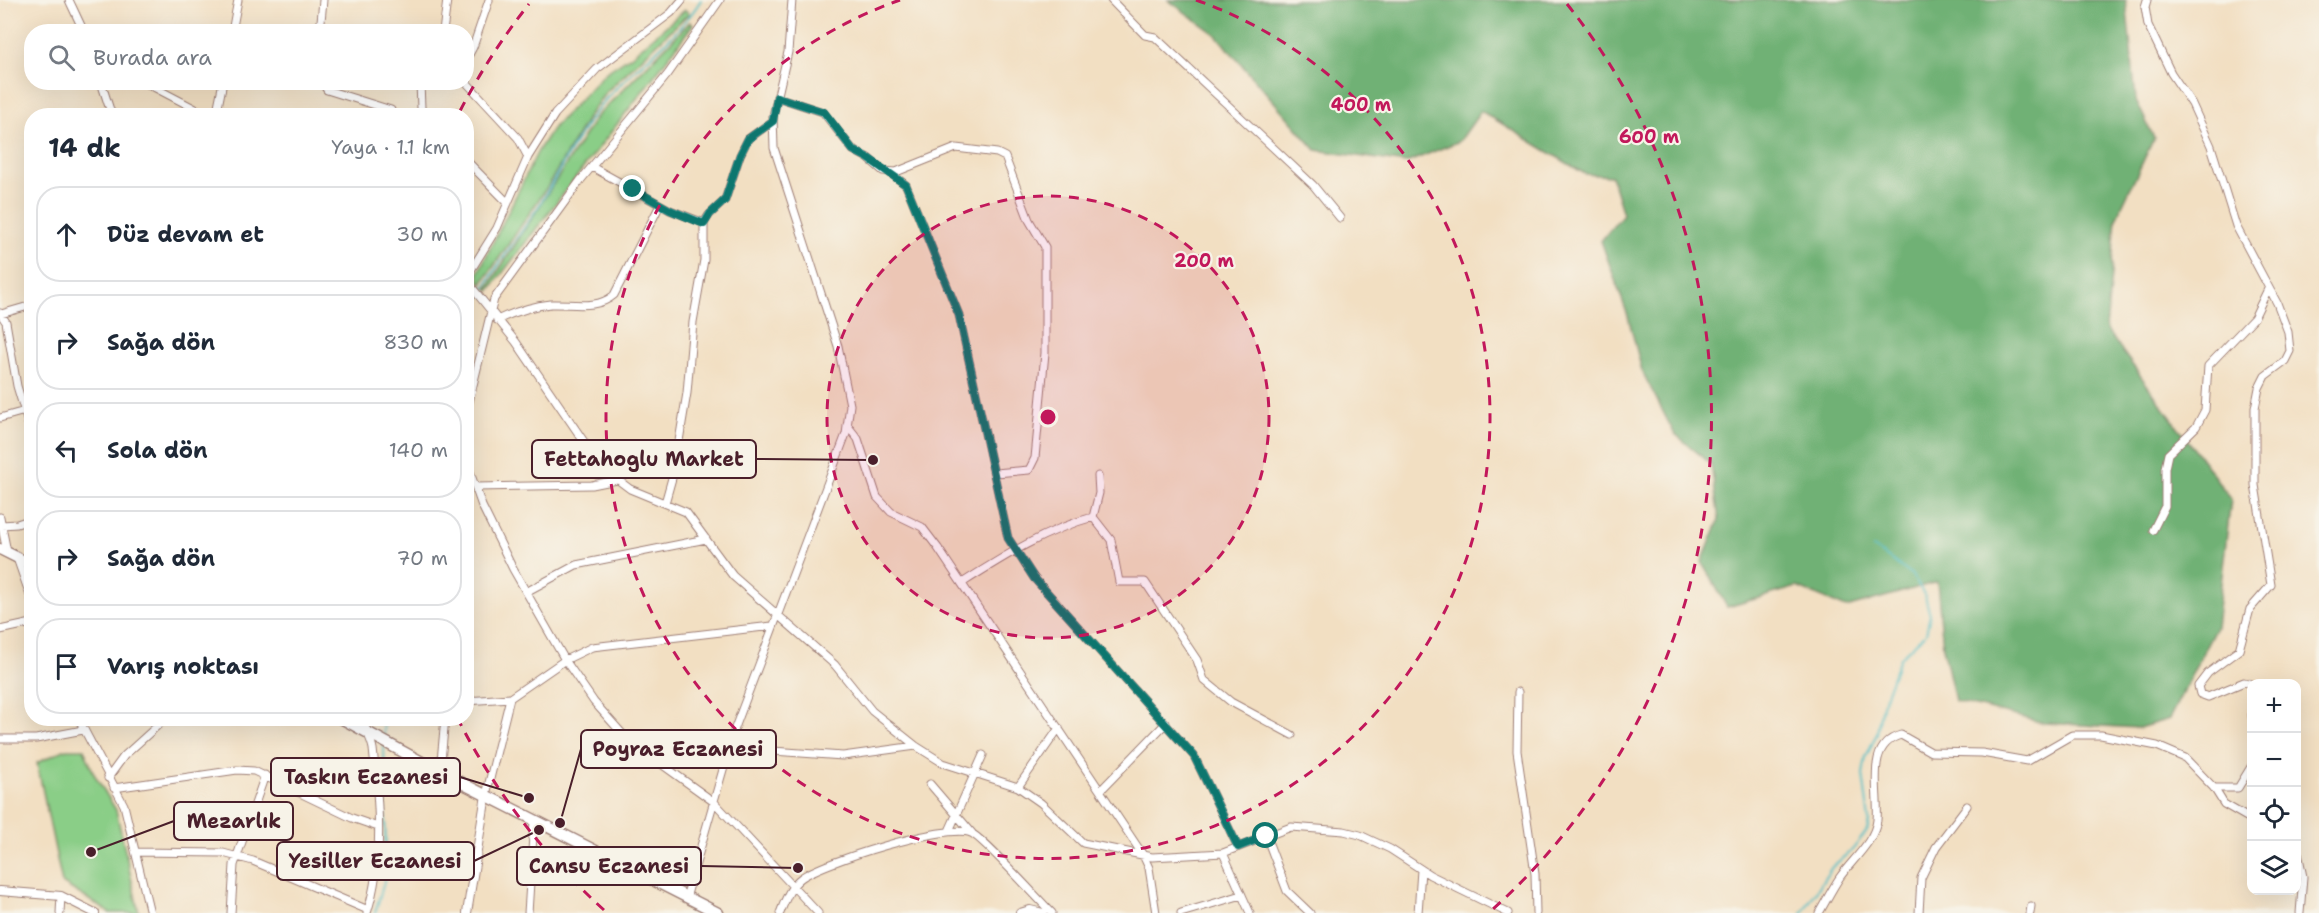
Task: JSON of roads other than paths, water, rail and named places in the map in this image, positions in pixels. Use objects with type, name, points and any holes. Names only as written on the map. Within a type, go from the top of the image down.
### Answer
[{"type":"main road","points":[[8,553],[24,561]]},
{"type":"main road","points":[[367,727],[440,772],[686,898],[700,909],[718,913]]},
{"type":"street","points":[[69,0],[80,24]]},
{"type":"street","points":[[234,24],[238,0]]},
{"type":"street","points":[[321,24],[323,0]]},
{"type":"street","points":[[444,24],[447,0]]},
{"type":"street","points":[[474,47],[489,0]]},
{"type":"street","points":[[474,264],[507,203],[528,157],[555,114],[597,69],[671,13],[682,0]]},
{"type":"street","points":[[474,380],[494,299],[592,167],[668,74],[720,0]]},
{"type":"street","points":[[686,898],[730,748],[772,626],[847,425],[850,405],[838,346],[774,148],[773,121],[788,52],[792,0]]},
{"type":"street","points":[[1111,0],[1145,34],[1155,37],[1313,185],[1340,218]]},
{"type":"street","points":[[2147,0],[2145,8],[2148,25],[2171,73],[2192,104],[2211,146],[2236,226],[2277,303],[2288,332],[2290,351],[2285,361],[2265,376],[2259,388],[2255,408],[2255,485],[2271,585],[2250,609],[2239,650],[2208,673],[2198,686],[2200,694],[2208,697],[2247,683]]},
{"type":"street","points":[[103,90],[109,108]]},
{"type":"street","points":[[159,90],[194,108]]},
{"type":"street","points":[[218,108],[221,90]]},
{"type":"street","points":[[327,90],[385,108]]},
{"type":"street","points":[[420,90],[421,108]]},
{"type":"street","points":[[473,90],[518,138],[528,157]]},
{"type":"street","points":[[777,97],[824,112],[853,150],[868,158],[883,171],[896,172],[956,148],[997,153],[1005,157],[1029,220],[1045,247],[1046,353],[1035,458],[1029,470],[996,473]]},
{"type":"street","points":[[665,503],[674,471],[687,393],[693,322],[704,260],[704,224],[710,214],[725,200],[740,155],[748,139],[773,121]]},
{"type":"street","points":[[592,167],[660,205],[704,224]]},
{"type":"street","points":[[474,168],[507,203]]},
{"type":"street","points":[[889,172],[906,185],[959,315],[986,442],[996,473],[1008,538],[1034,578],[1194,756],[1238,847]]},
{"type":"street","points":[[497,320],[514,312],[549,304],[606,302],[614,295],[660,205]]},
{"type":"street","points":[[2153,530],[2165,506],[2165,468],[2168,454],[2196,427],[2205,410],[2208,366],[2254,318],[2268,289]]},
{"type":"street","points":[[474,290],[516,342],[602,468],[630,489],[686,512],[734,576],[776,616],[796,629],[835,665],[872,711],[916,746],[943,763],[1018,788],[1041,803],[1083,843],[1143,855],[1222,853],[1291,827],[1344,831],[1360,835],[1390,849],[1421,870],[1508,913]]},
{"type":"street","points":[[24,307],[1,313],[6,322],[17,386],[24,401]]},
{"type":"street","points":[[0,418],[24,411]]},
{"type":"street","points":[[847,425],[858,439],[877,497],[891,512],[922,527],[962,583],[1143,855],[1149,868],[1156,913]]},
{"type":"street","points":[[1093,518],[1099,493],[1098,476]]},
{"type":"street","points":[[476,488],[592,485],[617,480]]},
{"type":"street","points":[[474,483],[482,506],[526,592],[565,660],[594,702],[628,740],[714,802],[734,826],[794,885],[818,913]]},
{"type":"street","points":[[962,583],[1016,549],[1073,523],[1093,518]]},
{"type":"street","points":[[1093,518],[1111,540],[1119,582],[1145,582],[1197,660],[1204,680],[1231,702],[1292,735]]},
{"type":"street","points":[[24,522],[17,525],[1,521],[8,553],[24,585]]},
{"type":"street","points":[[526,592],[576,565],[706,539]]},
{"type":"street","points":[[0,630],[24,625]]},
{"type":"street","points":[[474,700],[510,698],[565,660],[592,647],[772,626]]},
{"type":"street","points":[[1518,692],[1517,751],[1535,874],[1536,913]]},
{"type":"street","points":[[466,913],[486,795],[510,698]]},
{"type":"street","points":[[1101,790],[1166,723]]},
{"type":"street","points":[[81,726],[124,805],[150,913]]},
{"type":"street","points":[[108,778],[124,756],[157,726]]},
{"type":"street","points":[[440,772],[444,726]]},
{"type":"street","points":[[136,852],[223,853],[322,888],[368,911],[378,867],[378,827],[372,744],[367,727]]},
{"type":"street","points":[[1018,788],[1059,728]]},
{"type":"street","points":[[0,739],[36,739],[83,730]]},
{"type":"street","points":[[1819,913],[1839,878],[1873,835],[1877,821],[1875,770],[1881,750],[1891,738],[1901,735],[1931,752],[1982,753],[2027,761],[2072,735],[2101,735],[2157,746],[2185,758],[2214,788],[2224,804],[2247,817]]},
{"type":"street","points":[[730,748],[843,756],[916,746]]},
{"type":"street","points":[[949,831],[983,754]]},
{"type":"street","points":[[114,788],[237,770],[254,771],[352,818],[378,827]]},
{"type":"street","points":[[2214,788],[2238,788],[2247,773]]},
{"type":"street","points":[[231,913],[231,892],[237,857],[265,775]]},
{"type":"street","points":[[930,784],[955,816],[1052,913]]},
{"type":"street","points":[[1919,913],[1921,878],[1936,847],[1967,806]]},
{"type":"street","points":[[528,913],[534,820]]},
{"type":"street","points":[[780,913],[794,885],[823,867],[904,840],[949,831],[972,833]]},
{"type":"street","points":[[1266,836],[1287,891],[1310,913]]},
{"type":"street","points":[[1222,853],[1250,913]]},
{"type":"street","points":[[2300,913],[2303,877],[2301,867]]},
{"type":"street","points":[[1418,913],[1421,870]]},
{"type":"street","points":[[0,891],[61,896],[95,913]]},
{"type":"street","points":[[1181,913],[1242,895]]},
{"type":"street","points":[[60,913],[61,896]]},
{"type":"street","points":[[1020,913],[1030,911],[1043,913]]},
{"type":"waterway","points":[[474,310],[489,281],[540,204],[596,111],[618,86],[680,28],[701,0]]},
{"type":"waterway","points":[[1802,913],[1832,867],[1853,849],[1867,831],[1869,821],[1863,774],[1866,757],[1877,733],[1882,705],[1900,658],[1926,633],[1930,615],[1925,596],[1912,575],[1873,547]]},
{"type":"waterway","points":[[383,726],[384,737]]},
{"type":"waterway","points":[[375,913],[386,875],[384,745]]},
{"type":"place","name":"Fettahoglu Market","points":[[873,460]]},
{"type":"place","name":"Taskın Eczanesi","points":[[529,798]]},
{"type":"place","name":"Poyraz Eczanesi","points":[[560,823]]},
{"type":"place","name":"Yesiller Eczanesi","points":[[539,830]]},
{"type":"place","name":"Mezarlık","points":[[91,852]]},
{"type":"place","name":"Cansu Eczanesi","points":[[798,868]]}]
